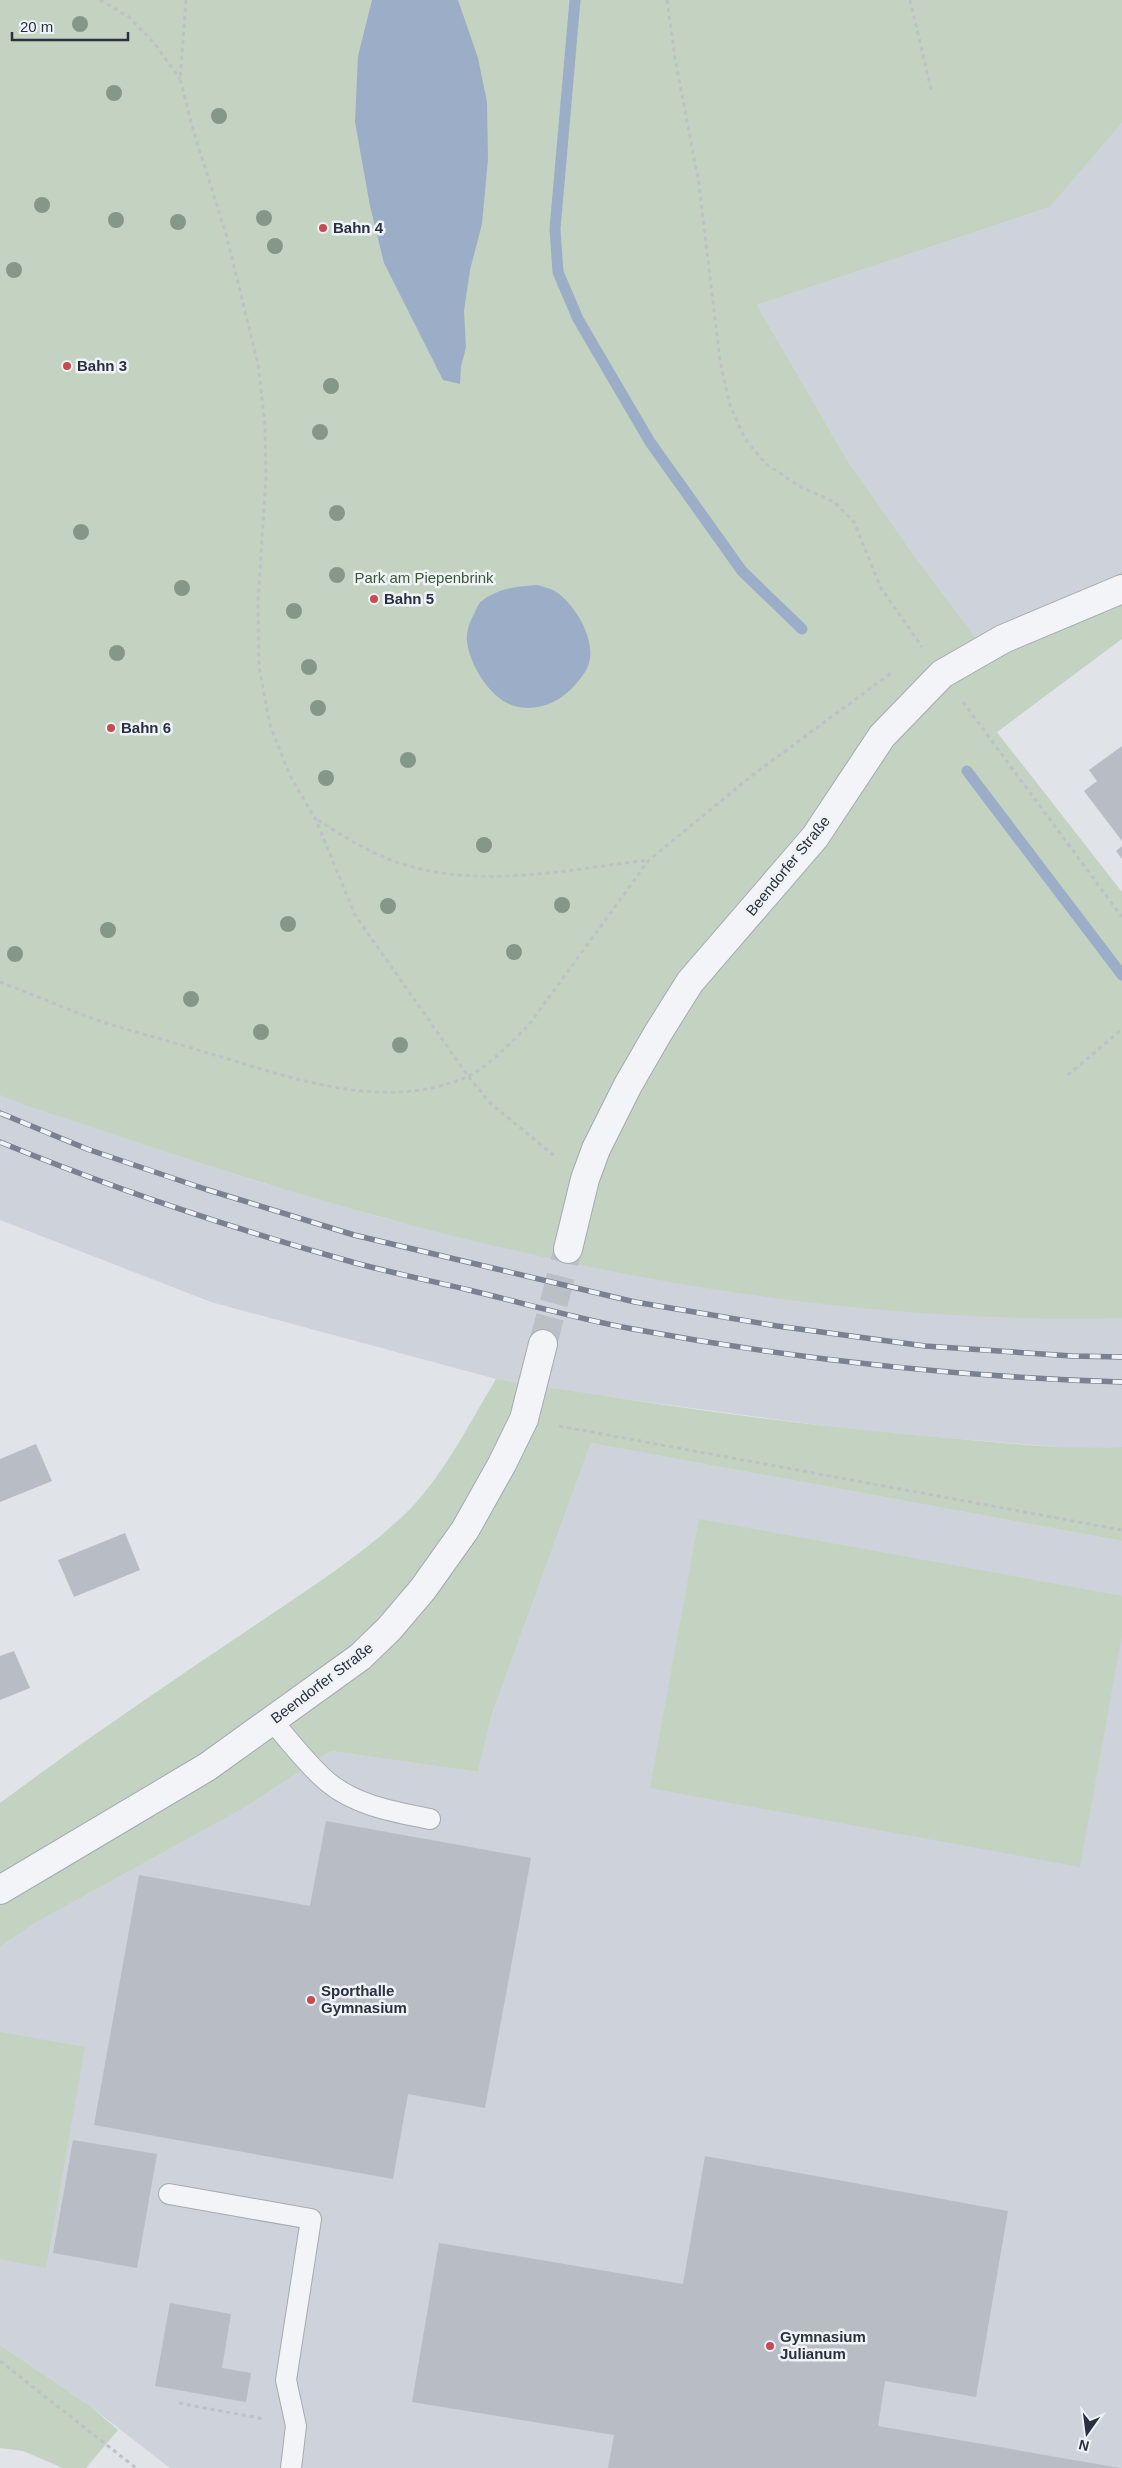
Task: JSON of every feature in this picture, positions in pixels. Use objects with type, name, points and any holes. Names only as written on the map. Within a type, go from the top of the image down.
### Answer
[{"type":"street","name":"Beendorfer Straße","points":[[568,1249],[585,1179],[596,1148],[628,1085],[690,982],[815,837],[882,736],[942,674],[1003,639],[1122,589]]},
{"type":"street","name":"Beendorfer Straße","points":[[0,1890],[206,1767],[360,1657],[389,1629],[423,1588],[465,1530],[524,1419],[543,1344]]},
{"type":"lane","points":[[272,1721],[330,1784],[355,1798],[386,1810],[430,1819]]},
{"type":"lane","points":[[169,2194],[311,2219],[286,2380],[296,2426],[290,2468]]},
{"type":"path","points":[[100,0],[128,17],[156,44],[180,79]]},
{"type":"path","points":[[186,0],[180,79],[194,133],[226,234],[258,364],[265,426],[266,478],[258,602],[259,667],[270,725],[290,776],[316,820],[355,916],[468,1076],[491,1104],[585,1179]]},
{"type":"path","points":[[667,0],[674,58],[700,184],[720,361],[730,405],[745,439],[765,462],[799,486],[834,502],[854,522],[881,588],[942,674],[1122,917]]},
{"type":"path","points":[[910,0],[932,93]]},
{"type":"path","points":[[0,982],[105,1023],[308,1084],[352,1091],[389,1092],[426,1088],[468,1076],[504,1050],[528,1026],[649,860],[754,774],[893,672]]},
{"type":"path","points":[[316,820],[370,852],[407,866],[449,873],[496,876],[559,871],[649,860]]},
{"type":"path","points":[[1068,1075],[1122,1029]]},
{"type":"path","points":[[524,1419],[1122,1530]]},
{"type":"path","points":[[0,2361],[136,2468]]},
{"type":"path","points":[[179,2403],[296,2426]]},
{"type":"shaded area","points":[[1122,123],[1122,571],[992,659],[916,558],[847,460],[757,305],[1050,207]]},
{"type":"shaded area","points":[[0,1095],[256,1181],[384,1218],[517,1251],[948,1314],[1122,1318],[1122,1447],[1083,1449],[862,1431],[601,1396],[496,1379],[211,1302],[0,1220]]},
{"type":"shaded area","name":"Gymnasium Julianum","points":[[591,1443],[1122,1541],[1122,2468],[170,2468],[90,2406],[0,2345],[0,1947],[35,1923],[244,1808],[331,1751],[478,1772],[492,1714]]},
{"type":"green space","name":"Park am Piepenbrink","points":[[0,0],[1122,0],[1122,123],[1050,207],[757,305],[847,460],[916,558],[992,659],[1122,571],[1122,639],[997,732],[1122,892],[1122,1318],[1007,1317],[892,1311],[778,1298],[664,1281],[552,1259],[440,1232],[329,1202],[163,1151],[0,1095]]},
{"type":"green space","points":[[496,1379],[665,1405],[835,1427],[1035,1446],[1122,1447],[1122,1541],[591,1443],[492,1714],[478,1772],[331,1751],[244,1808],[35,1923],[0,1947],[0,1803],[124,1714],[334,1572],[393,1525],[424,1494],[457,1446]]},
{"type":"green space","points":[[699,1519],[1122,1596],[1122,1635],[1080,1867],[650,1788]]},
{"type":"green space","points":[[0,2032],[85,2047],[46,2268],[0,2259]]},
{"type":"green space","points":[[0,2345],[90,2406],[118,2430],[86,2468],[63,2468],[23,2451],[0,2448]]},
{"type":"water","points":[[372,0],[458,0],[478,58],[487,102],[488,159],[482,224],[470,270],[464,311],[466,347],[461,367],[460,384],[443,380],[384,263],[370,206],[355,122],[358,56]]},
{"type":"water","points":[[537,585],[555,591],[570,604],[587,633],[590,654],[585,672],[577,683],[561,698],[544,706],[526,708],[507,703],[486,685],[471,658],[467,634],[478,605],[489,596],[502,590]]},
{"type":"building","points":[[1122,746],[1122,841],[1084,791],[1097,781],[1089,770]]},
{"type":"building","points":[[1122,846],[1122,859],[1116,851]]},
{"type":"building","points":[[36,1444],[52,1481],[0,1502],[0,1459]]},
{"type":"building","points":[[125,1533],[140,1570],[74,1597],[58,1560]]},
{"type":"building","points":[[14,1651],[30,1688],[0,1700],[0,1656]]},
{"type":"building","name":"Sporthalle Gymnasium","points":[[326,1821],[531,1858],[485,2108],[408,2094],[393,2179],[94,2125],[139,1875],[310,1906]]},
{"type":"building","points":[[73,2140],[157,2154],[137,2268],[53,2253]]},
{"type":"building","name":"Gymnasium Julianum","points":[[705,2156],[1008,2211],[976,2397],[885,2381],[878,2426],[1120,2468],[608,2468],[614,2435],[412,2402],[439,2243],[683,2284]]},
{"type":"building","points":[[170,2303],[231,2314],[222,2368],[251,2373],[246,2402],[155,2386]]},
{"type":"waterway","points":[[575,0],[555,229],[558,272],[578,319],[650,442],[742,571],[802,629]]},
{"type":"waterway","points":[[967,771],[1122,975]]},
{"type":"tunnel","points":[[543,1344],[568,1249]]},
{"type":"railway","points":[[0,1113],[87,1149],[205,1189],[354,1235],[635,1302],[777,1326],[925,1346],[1072,1356],[1122,1357]]},
{"type":"railway","points":[[0,1142],[128,1191],[301,1247],[376,1268],[612,1325],[693,1340],[876,1365],[999,1376],[1122,1382]]},
{"type":"place","name":"Bahn 4","points":[[323,228]]},
{"type":"place","name":"Bahn 3","points":[[67,366]]},
{"type":"place","name":"Bahn 5","points":[[374,599]]},
{"type":"place","name":"Bahn 6","points":[[111,728]]},
{"type":"place","name":"Sporthalle Gymnasium","points":[[311,2000]]},
{"type":"place","name":"Gymnasium Julianum","points":[[770,2346]]}]
